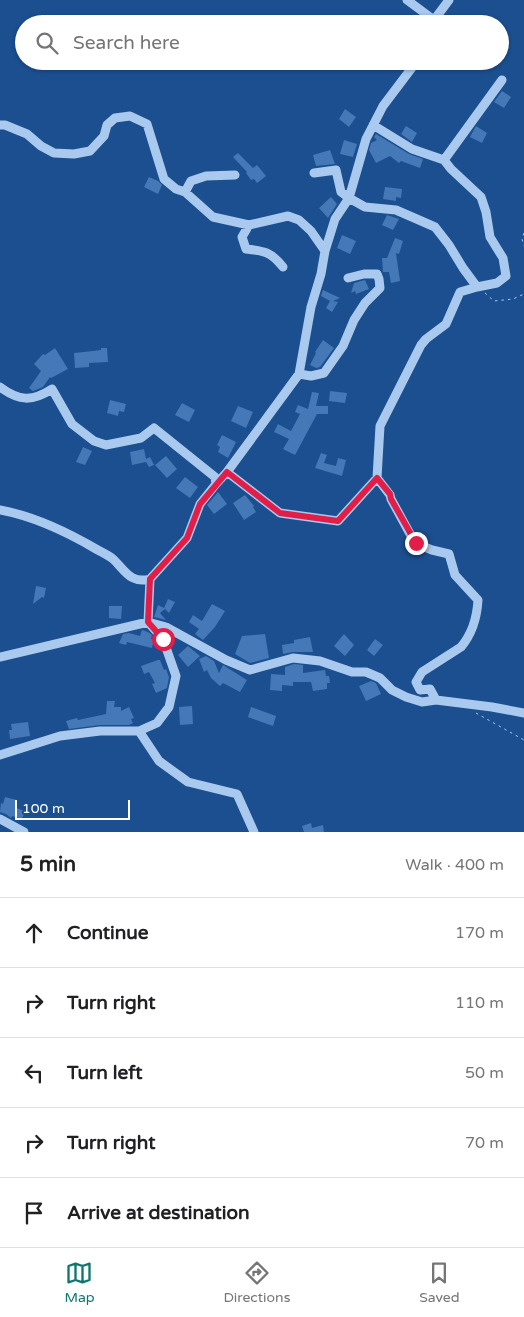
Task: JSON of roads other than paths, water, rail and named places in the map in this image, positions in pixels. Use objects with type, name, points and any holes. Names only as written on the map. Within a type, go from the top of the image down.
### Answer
[{"type":"street","points":[[407,0],[425,15]]},
{"type":"street","points":[[439,15],[449,0]]},
{"type":"street","points":[[0,510],[50,526],[112,558],[129,576],[143,581],[150,579],[187,538],[200,504],[227,472],[299,374],[311,307],[322,274],[334,220],[349,198],[366,138],[383,106],[410,70]]},
{"type":"street","points":[[444,160],[502,80]]},
{"type":"street","points":[[0,126],[5,125],[27,134],[41,146],[54,153],[74,154],[90,151],[104,136],[107,125],[115,118],[130,116],[147,124],[164,179],[185,192],[213,218],[248,225],[288,216],[300,220],[326,251]]},
{"type":"street","points":[[227,472],[280,513],[338,521],[377,478],[380,426],[421,345],[446,324],[460,292],[477,286],[497,283],[506,276],[502,258],[490,238],[486,212],[481,197],[451,170],[444,160],[412,149],[373,125]]},
{"type":"street","points":[[314,173],[336,170],[342,192],[349,198],[365,207],[396,210],[435,227],[477,286]]},
{"type":"street","points":[[185,192],[192,181],[206,176],[234,175]]},
{"type":"street","points":[[248,225],[242,237],[246,249],[261,250],[273,255],[283,267]]},
{"type":"street","points":[[299,374],[311,376],[324,373],[343,346],[354,320],[364,303],[380,288],[380,279],[377,274],[364,274],[348,278]]},
{"type":"street","points":[[0,387],[12,396],[32,399],[52,389],[72,424],[94,441],[106,445],[141,438],[154,428],[215,477],[216,484]]},
{"type":"street","points":[[377,478],[390,494],[416,543],[448,554],[455,575],[478,600],[477,616],[465,642],[461,647],[422,672],[416,682],[420,690],[430,689],[436,700]]},
{"type":"street","points":[[0,755],[60,736],[100,731],[139,731],[157,723],[170,707],[176,676],[163,639],[148,622],[150,579]]},
{"type":"street","points":[[0,657],[148,622],[166,627],[226,660],[250,670],[293,658],[320,661],[352,672],[366,672],[380,678],[392,690],[422,702],[436,700],[492,706],[524,713]]},
{"type":"street","points":[[139,731],[159,761],[188,782],[237,794],[254,832]]},
{"type":"street","points":[[0,819],[24,832]]}]
